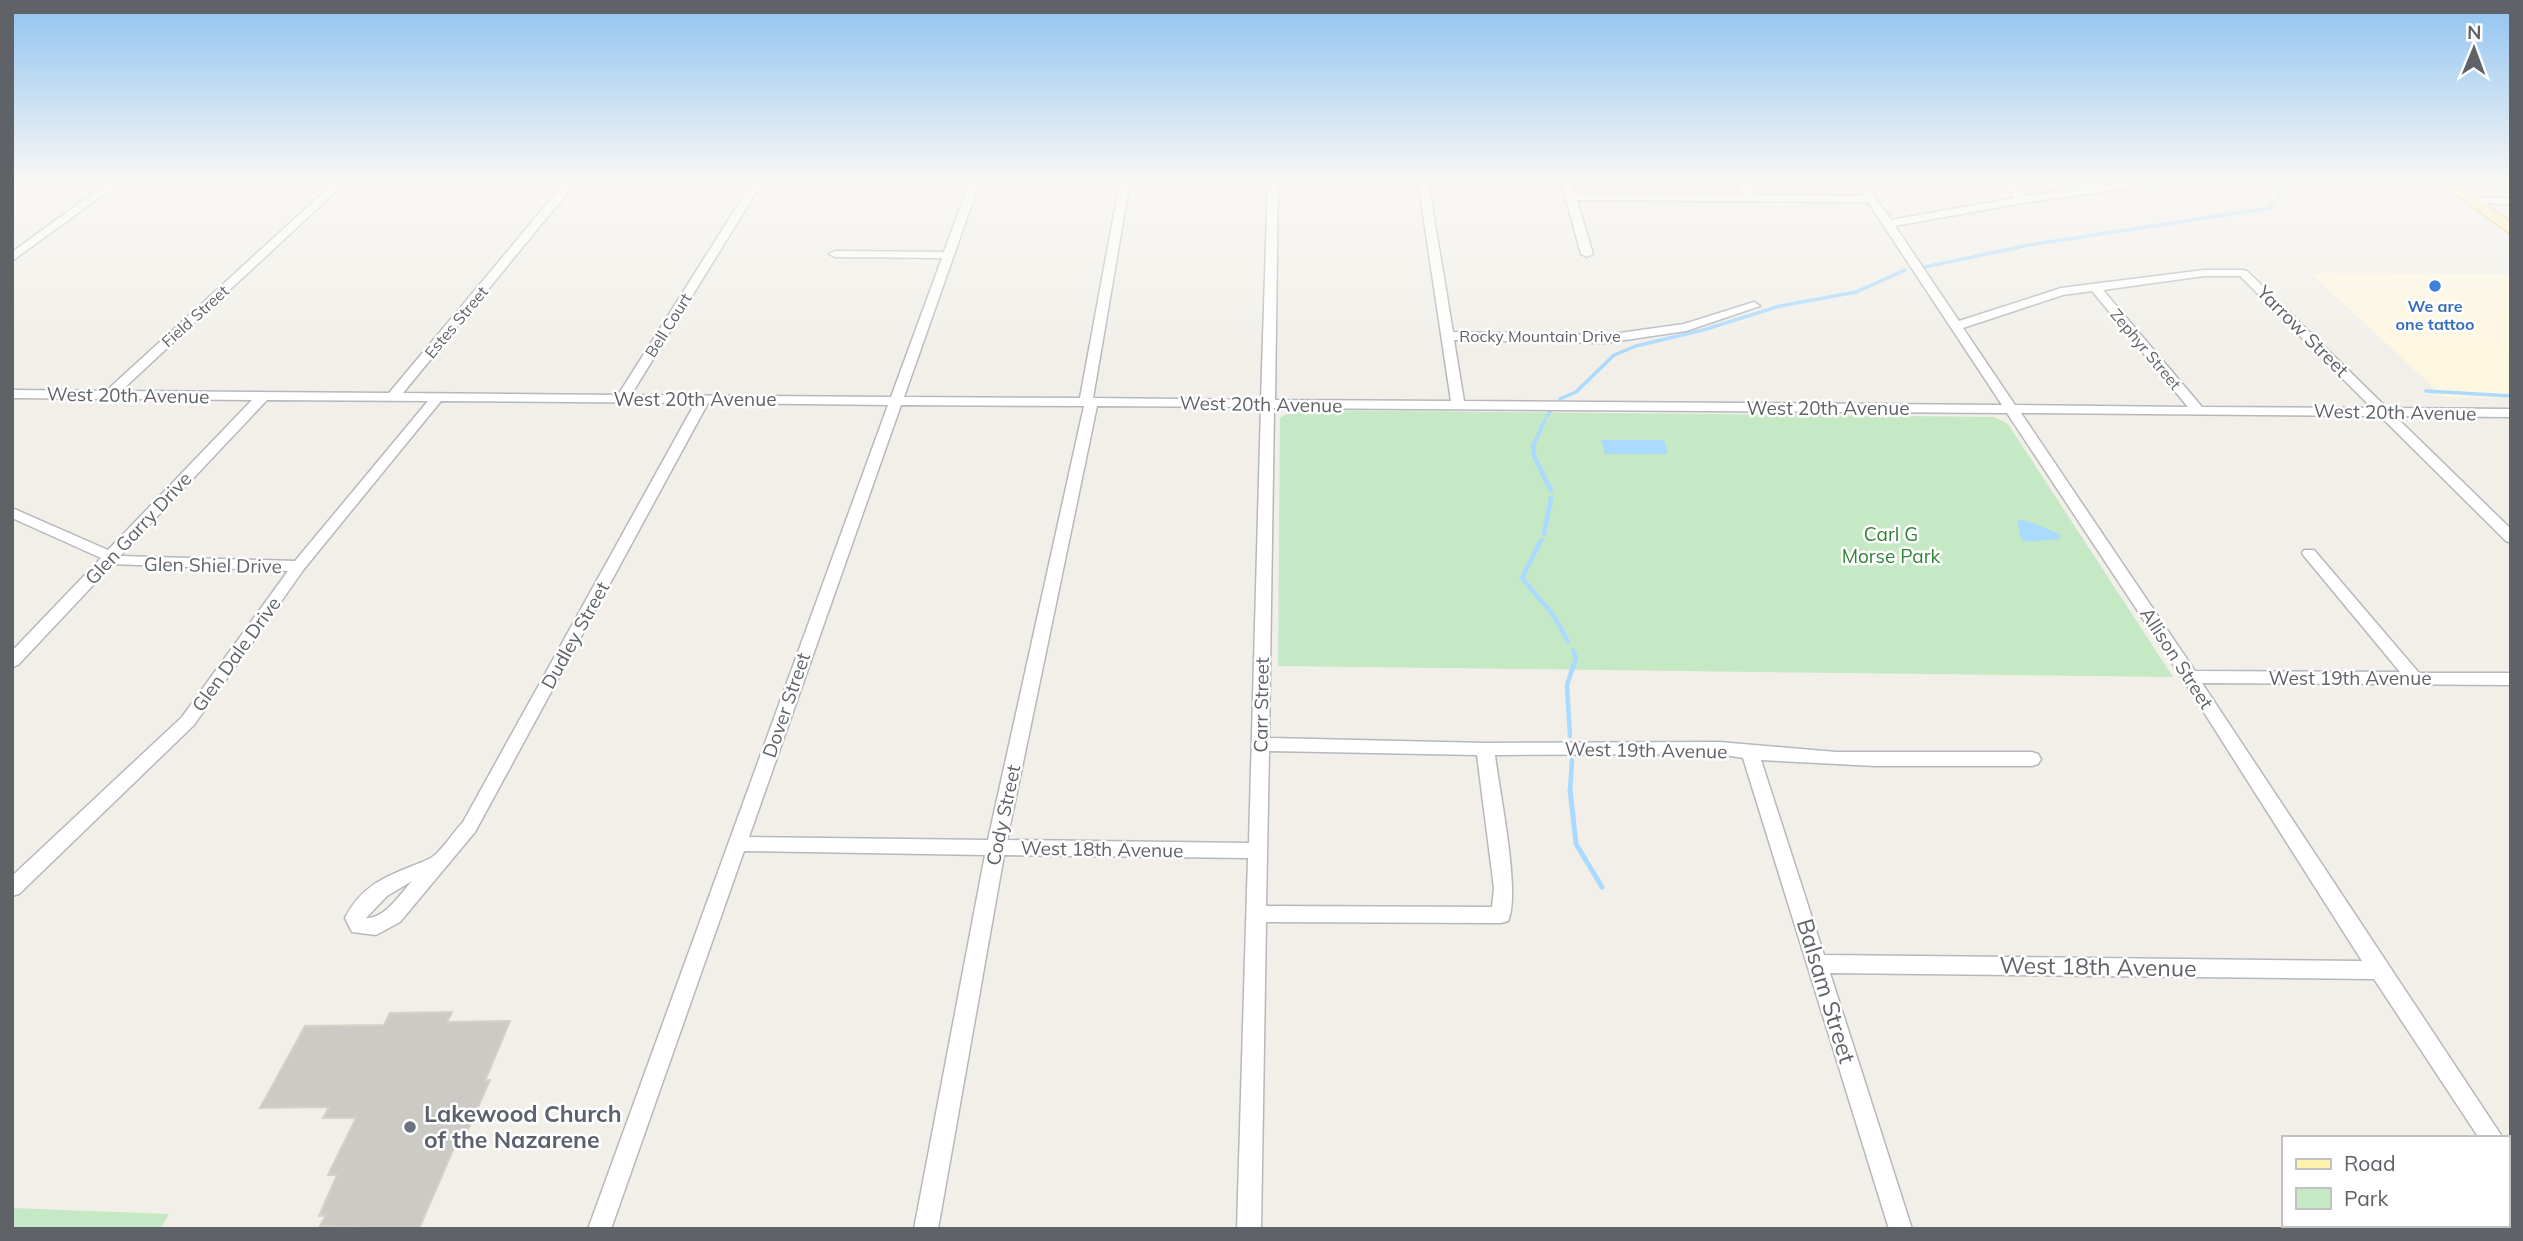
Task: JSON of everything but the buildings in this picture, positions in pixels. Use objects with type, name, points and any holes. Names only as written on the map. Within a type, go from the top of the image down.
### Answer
[{"type":"street","points":[[12,258],[38,239]]},
{"type":"street","name":"Field Street","points":[[109,394],[279,239]]},
{"type":"street","name":"Estes Street","points":[[393,397],[524,239]]},
{"type":"street","name":"Bell Court","points":[[622,399],[722,239]]},
{"type":"street","name":"Dover Street","points":[[600,1229],[954,239]]},
{"type":"street","name":"Cody Street","points":[[926,1229],[996,847],[1088,402],[1115,239]]},
{"type":"street","name":"Carr Street","points":[[1249,1229],[1271,239]]},
{"type":"street","points":[[1432,239],[1458,406]]},
{"type":"street","points":[[1583,239],[1587,254]]},
{"type":"street","name":"Allison Street","points":[[1898,239],[2190,677],[2379,970],[2491,1136]]},
{"type":"street","points":[[835,254],[948,255]]},
{"type":"street","name":"Yarrow Street","points":[[2094,287],[2204,273],[2243,272],[2511,538]]},
{"type":"street","points":[[1956,326],[2061,292],[2094,287]]},
{"type":"street","name":"Zephyr Street","points":[[2094,287],[2198,410]]},
{"type":"street","name":"Rocky Mountain Drive","points":[[1448,336],[1605,339],[1686,327],[1754,306]]},
{"type":"street","name":"West 20th Avenue","points":[[12,394],[2511,413]]},
{"type":"street","name":"Glen Garry Drive","points":[[12,661],[263,396]]},
{"type":"street","name":"Glen Dale Drive","points":[[12,888],[187,721],[299,566],[437,398]]},
{"type":"street","name":"Dudley Street","points":[[438,864],[424,866],[386,886],[360,909],[355,918],[359,926],[376,927],[393,916],[425,882],[470,827],[703,400]]},
{"type":"street","name":"Glen Shiel Drive","points":[[12,512],[119,561],[151,564],[299,566]]},
{"type":"street","points":[[2309,553],[2414,679]]},
{"type":"street","name":"West 19th Avenue","points":[[2190,677],[2511,680]]},
{"type":"street","name":"West 19th Avenue","points":[[1260,744],[1485,749],[1719,748],[1812,757],[2032,759]]},
{"type":"street","points":[[1256,914],[1501,915],[1503,888],[1485,749]]},
{"type":"street","name":"Balsam Street","points":[[1750,753],[1900,1229]]},
{"type":"street","name":"West 18th Avenue","points":[[737,844],[1258,852]]},
{"type":"street","name":"West 18th Avenue","points":[[1818,964],[2379,970]]},
{"type":"shaded area","points":[[2310,273],[2511,274],[2511,398],[2444,397]]},
{"type":"green space","name":"Carl G Morse Park","points":[[1292,410],[1994,417],[2008,424],[2173,677],[1278,666],[1280,418]]},
{"type":"green space","points":[[12,1208],[169,1214],[160,1229],[12,1229]]},
{"type":"water","points":[[1601,440],[1664,440],[1668,454],[1605,454]]},
{"type":"water","points":[[2024,520],[2060,534],[2060,539],[2027,542],[2021,539],[2017,521]]},
{"type":"waterway","points":[[1925,267],[2069,239]]},
{"type":"waterway","points":[[1560,399],[1576,392],[1614,355],[1636,346],[1703,330],[1780,306],[1856,292],[1905,270]]},
{"type":"waterway","points":[[2426,391],[2511,396]]},
{"type":"waterway","points":[[1547,416],[1550,412]]},
{"type":"waterway","points":[[1533,446],[1545,420]]},
{"type":"waterway","points":[[1533,446],[1534,456],[1551,491]]},
{"type":"waterway","points":[[1544,534],[1551,498]]},
{"type":"waterway","points":[[1541,540],[1522,578],[1554,616],[1568,642]]},
{"type":"waterway","points":[[1570,736],[1567,685],[1576,658],[1573,650]]},
{"type":"waterway","points":[[1570,790],[1572,760]]},
{"type":"waterway","points":[[1570,790],[1576,844],[1602,887]]},
{"type":"place","name":"We are one tattoo","points":[[2435,286]]},
{"type":"place","name":"Lakewood Church of the Nazarene","points":[[410,1127]]}]
